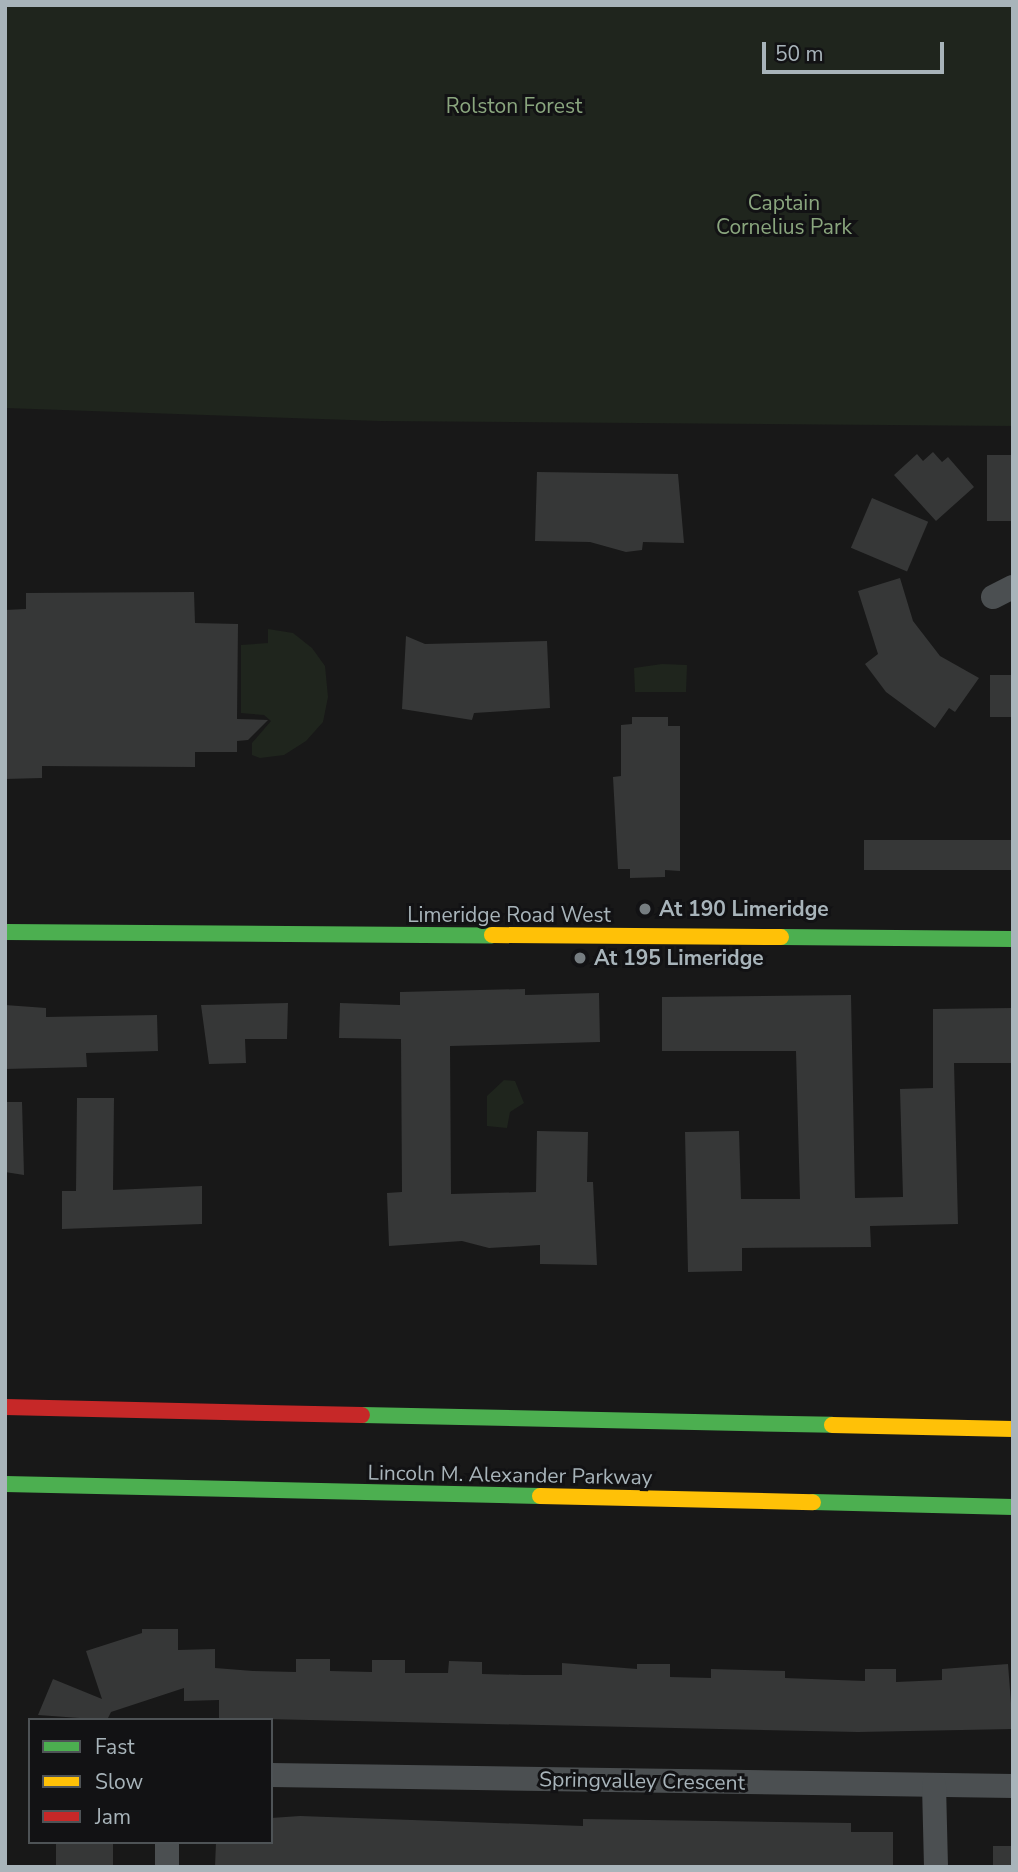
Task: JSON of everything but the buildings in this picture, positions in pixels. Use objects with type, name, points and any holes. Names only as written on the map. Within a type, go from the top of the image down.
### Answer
[{"type":"main road","name":"Limeridge Road West","points":[[5,932],[1013,939]]},
{"type":"main road","points":[[5,1407],[1013,1429]]},
{"type":"main road","name":"Lincoln M. Alexander Parkway","points":[[5,1484],[1013,1507]]},
{"type":"street","name":"Springvalley Crescent","points":[[273,1775],[1013,1786]]},
{"type":"street","points":[[934,1785],[936,1867]]},
{"type":"street","points":[[167,1844],[167,1867]]},
{"type":"green space","name":"Captain Cornelius Park","points":[[5,5],[1013,5],[1013,426],[380,421],[5,408]]},
{"type":"green space","points":[[268,629],[293,633],[312,648],[325,666],[328,697],[323,722],[306,741],[284,755],[260,758],[252,755],[252,743],[271,721],[264,715],[241,713],[241,645],[268,643]]},
{"type":"green space","points":[[662,664],[687,665],[686,692],[635,692],[634,668]]},
{"type":"green space","points":[[504,1080],[515,1081],[524,1103],[510,1112],[507,1128],[487,1126],[487,1096]]},
{"type":"traffic: fast","points":[[5,932],[492,935]]},
{"type":"traffic: fast","points":[[781,937],[1013,939]]},
{"type":"traffic: fast","points":[[362,1415],[832,1425]]},
{"type":"traffic: fast","points":[[5,1484],[540,1496]]},
{"type":"traffic: fast","points":[[813,1502],[1013,1507]]},
{"type":"traffic: slow","points":[[492,935],[781,937]]},
{"type":"traffic: slow","points":[[832,1425],[1013,1429]]},
{"type":"traffic: slow","points":[[540,1496],[813,1502]]},
{"type":"traffic: jam","points":[[5,1407],[362,1415]]},
{"type":"place","name":"At 190 Limeridge","points":[[645,909]]},
{"type":"place","name":"At 195 Limeridge","points":[[580,958]]},
{"type":"park label","name":"Rolston Forest","points":[[514,106]]}]
